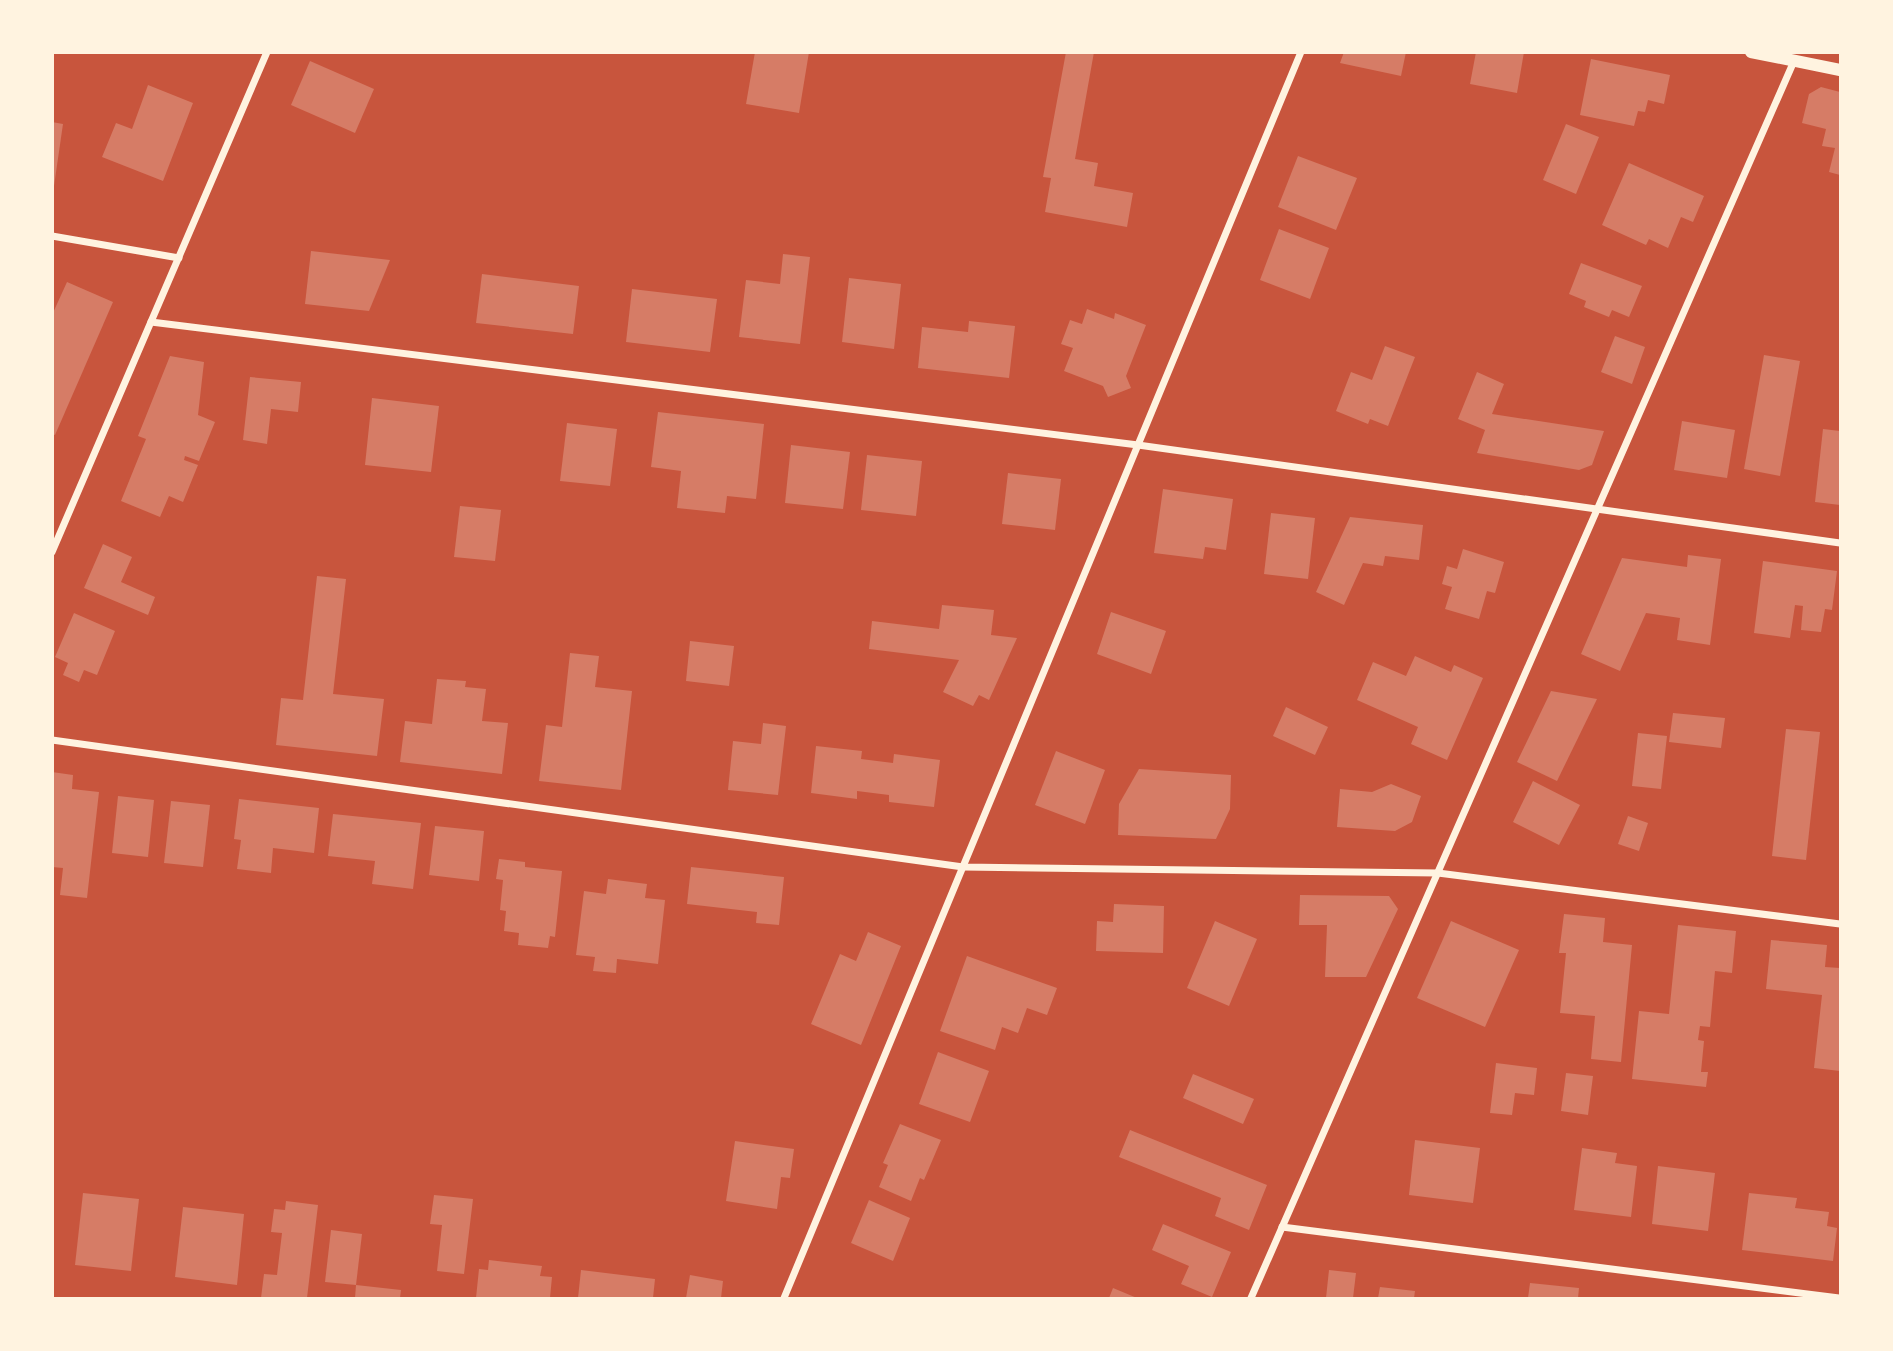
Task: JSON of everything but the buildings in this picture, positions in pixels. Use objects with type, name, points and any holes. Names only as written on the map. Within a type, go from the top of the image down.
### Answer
[{"type":"street","points":[[52,552],[267,52]]},
{"type":"street","points":[[784,1298],[1301,52]]},
{"type":"street","points":[[1751,52],[1840,70]]},
{"type":"street","points":[[1251,1298],[1794,61]]},
{"type":"street","points":[[52,236],[179,258]]},
{"type":"street","points":[[151,322],[1138,445],[1598,507],[1840,543]]},
{"type":"street","points":[[52,740],[963,867],[1438,873],[1840,924]]},
{"type":"street","points":[[1283,1227],[1839,1298]]}]
